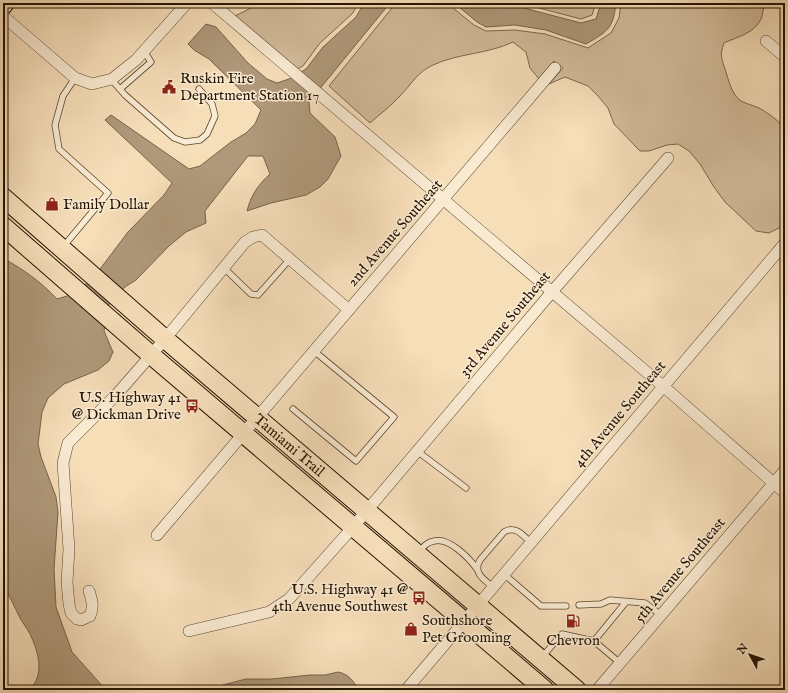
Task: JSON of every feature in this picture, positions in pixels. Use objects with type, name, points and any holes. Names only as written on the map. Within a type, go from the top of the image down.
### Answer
[{"type":"main road","name":"Tamiami Trail","points":[[3,197],[165,339],[577,690]]},
{"type":"main road","name":"Tamiami Trail","points":[[3,226],[151,355],[545,690]]},
{"type":"street","points":[[3,6],[6,3]]},
{"type":"street","points":[[3,16],[75,78],[92,84],[111,79],[136,60],[187,3]]},
{"type":"street","points":[[212,3],[662,386],[785,493]]},
{"type":"street","points":[[766,42],[785,57]]},
{"type":"street","name":"2nd Avenue Southeast","points":[[156,535],[555,68]]},
{"type":"street","name":"3rd Avenue Southeast","points":[[189,631],[269,612],[289,599],[367,511],[551,293],[668,158]]},
{"type":"street","points":[[88,591],[92,601],[93,610],[90,616],[81,620],[77,619],[72,613],[68,590],[69,549],[63,463],[68,443],[116,394],[151,355],[245,242],[253,237],[262,235],[349,310]]},
{"type":"street","name":"4th Avenue Southeast","points":[[406,690],[532,543],[662,386],[785,243]]},
{"type":"street","name":"5th Avenue Southeast","points":[[597,690],[785,470]]},
{"type":"lane","points":[[120,90],[151,62],[144,51]]},
{"type":"lane","points":[[61,248],[108,193],[59,149],[55,126],[63,96],[75,78]]},
{"type":"lane","points":[[111,79],[120,90],[174,138],[185,142],[200,140],[207,134],[215,116],[212,104],[198,89]]},
{"type":"lane","points":[[224,268],[251,294],[258,295],[290,259]]},
{"type":"lane","points":[[293,409],[356,461],[394,417],[314,351]]},
{"type":"lane","points":[[417,451],[466,488]]},
{"type":"lane","points":[[477,569],[477,564],[480,560],[504,532],[509,529],[514,529],[532,543]]},
{"type":"lane","points":[[417,554],[429,542],[434,540],[449,543],[466,556],[477,569],[482,578],[494,588]]},
{"type":"lane","points":[[505,575],[541,606],[566,606]]},
{"type":"lane","points":[[579,605],[601,604],[610,600],[645,603],[661,615]]},
{"type":"lane","points":[[594,642],[626,602]]},
{"type":"lane","points":[[541,659],[562,634],[594,642],[620,663]]},
{"type":"shaded area","points":[[261,3],[359,3],[352,14],[320,43],[303,66],[297,69],[235,16]]},
{"type":"shaded area","points":[[364,3],[390,3],[309,102],[310,113],[335,137],[341,156],[328,179],[320,187],[306,195],[271,203],[247,211],[256,191],[270,174],[263,156],[248,156],[205,211],[206,223],[186,232],[169,246],[136,280],[125,287],[109,304],[104,331],[113,352],[109,361],[98,370],[64,384],[48,398],[42,412],[38,444],[41,457],[56,497],[58,512],[54,569],[56,607],[72,652],[106,690],[29,690],[34,684],[39,670],[37,654],[29,632],[3,586],[3,258],[32,276],[57,299],[67,296],[91,281],[128,232],[164,195],[172,183],[105,120],[111,115],[189,169],[200,166],[231,142],[246,133],[255,124],[261,110],[209,59],[194,50],[188,44],[206,24],[216,27],[248,63],[267,79],[277,83],[289,79],[306,69],[323,47],[356,17]]},
{"type":"shaded area","points":[[396,3],[447,3],[474,25],[486,31],[515,30],[545,34],[588,48],[611,33],[619,18],[621,3],[765,3],[762,17],[755,28],[724,43],[722,58],[731,87],[737,98],[766,112],[777,120],[785,130],[785,225],[769,233],[756,231],[725,202],[700,164],[689,151],[678,144],[667,145],[649,151],[640,151],[614,124],[608,108],[588,86],[565,77],[549,84],[563,68],[554,61],[539,79],[530,68],[526,52],[513,42],[494,49],[443,61],[427,68],[418,75],[393,103],[370,123],[329,86]]},
{"type":"shaded area","points":[[454,3],[505,3],[581,23],[596,19],[601,3],[616,3],[611,24],[600,36],[586,44],[546,30],[515,25],[486,27],[477,22]]},
{"type":"shaded area","points":[[520,3],[596,3],[592,15],[581,19]]},
{"type":"shaded area","points":[[338,672],[348,676],[359,690],[215,690],[219,686],[246,679],[272,679],[325,675]]},
{"type":"place","name":"Ruskin Fire Department Station 17","points":[[169,87]]},
{"type":"place","name":"Family Dollar","points":[[52,204]]},
{"type":"place","name":"U.S. Highway 41 @ Dickman Drive","points":[[192,406]]},
{"type":"place","name":"U.S. Highway 41 @ 4th Avenue Southwest","points":[[419,598]]},
{"type":"place","name":"Chevron","points":[[573,621]]},
{"type":"place","name":"Southshore Pet Grooming","points":[[411,629]]}]
